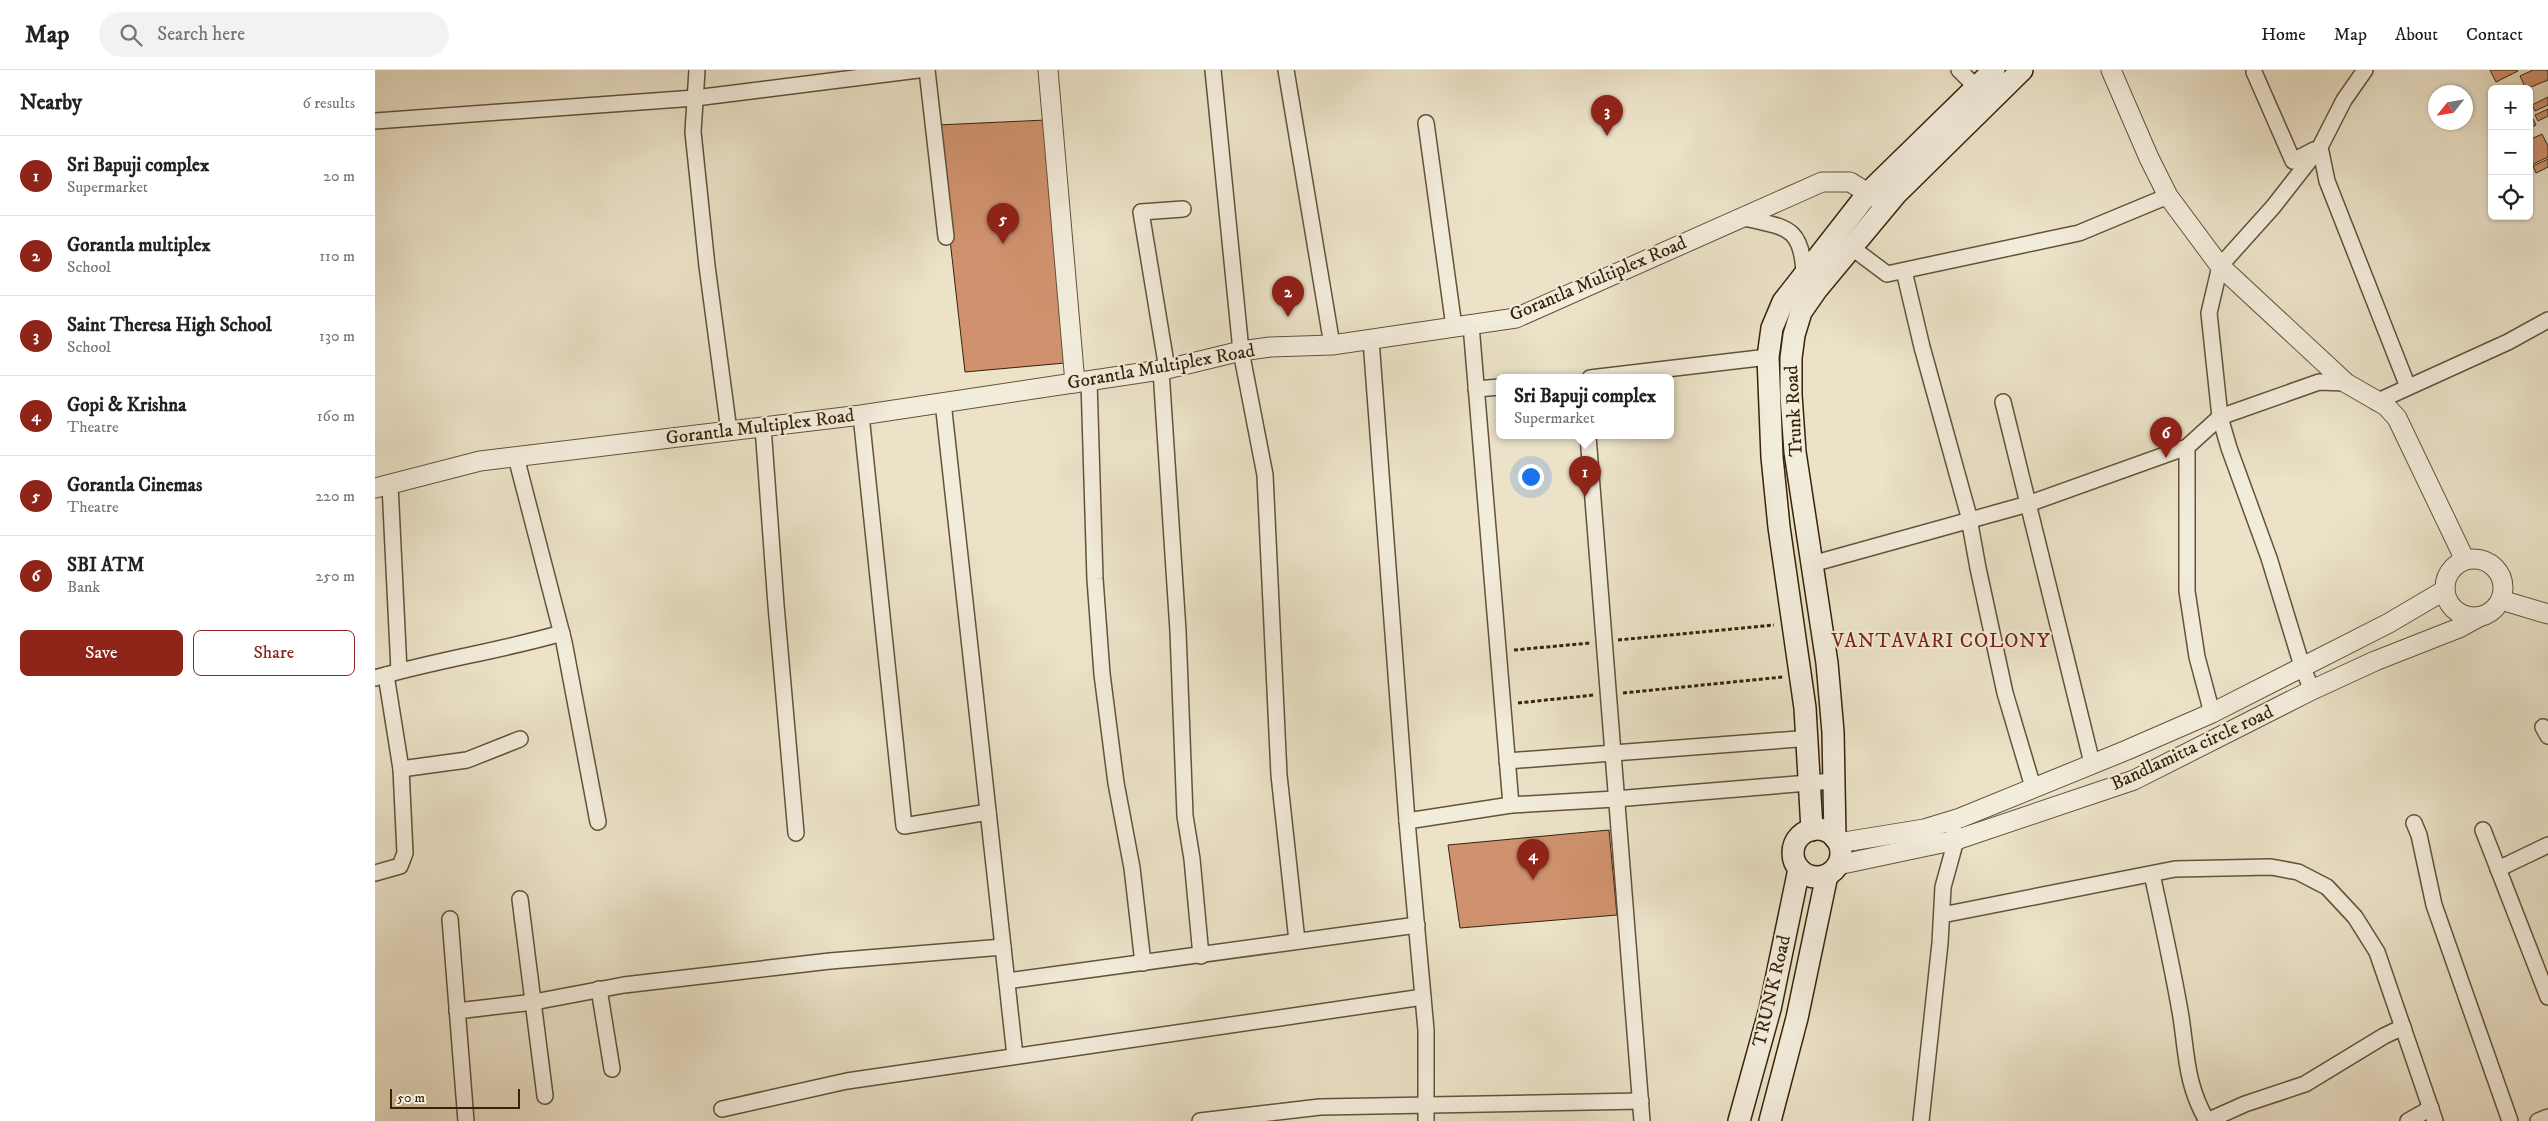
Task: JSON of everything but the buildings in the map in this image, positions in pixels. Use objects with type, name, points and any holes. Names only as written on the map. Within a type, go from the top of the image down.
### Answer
[{"type":"main road","name":"Trunk Road","points":[[1812,830],[1805,708],[1772,457],[1767,357],[1771,328],[1783,302],[1869,192],[1994,70]]},
{"type":"main road","name":"Trunk Road","points":[[1837,840],[1833,781],[1833,732],[1827,663],[1795,452],[1791,395],[1794,335],[1801,312],[1851,247],[1886,206],[2022,70]]},
{"type":"main road","points":[[1770,1121],[1797,1018],[1832,870],[1840,858],[1837,840],[1825,831],[1812,830],[1801,835],[1794,845],[1794,858],[1799,869],[1812,876],[1832,870]]},
{"type":"main road","name":"TRUNK Road","points":[[1741,1117],[1770,1009],[1799,869]]},
{"type":"street","points":[[697,70],[693,132],[707,266],[729,431]]},
{"type":"street","points":[[375,121],[695,98],[843,75],[918,70]]},
{"type":"street","points":[[927,70],[946,237]]},
{"type":"street","points":[[1048,70],[1082,382],[1102,674],[1116,783],[1132,868],[1143,963]]},
{"type":"street","points":[[1213,70],[1241,351],[1265,475],[1279,776],[1297,941]]},
{"type":"street","points":[[1286,70],[1332,345]]},
{"type":"street","points":[[1959,70],[1976,88]]},
{"type":"street","points":[[2111,70],[2149,158],[2168,196],[2220,266],[2346,383],[2392,411],[2403,428],[2431,493],[2465,560]]},
{"type":"street","points":[[2312,690],[2302,666],[2269,558],[2229,448],[2220,417],[2209,313],[2220,266],[2273,207],[2320,147],[2344,100],[2365,70]]},
{"type":"street","points":[[2254,72],[2293,161],[2320,147]]},
{"type":"street","points":[[1426,123],[1462,326],[1476,389],[1511,805]]},
{"type":"street","points":[[2320,147],[2327,181],[2391,338],[2408,387]]},
{"type":"street","name":"Gorantla Multiplex Road","points":[[382,487],[480,462],[861,415],[1164,370],[1241,351],[1270,347],[1332,345],[1516,318],[1741,216],[1830,180],[1851,182],[1869,192],[1886,206]]},
{"type":"street","points":[[1851,247],[1887,274],[2079,233],[2168,196]]},
{"type":"street","points":[[1183,209],[1141,212],[1164,370],[1178,631],[1185,816],[1192,859],[1201,956]]},
{"type":"street","points":[[1741,216],[1783,228],[1793,234],[1802,248],[1804,274]]},
{"type":"street","points":[[1905,271],[1923,347],[1970,520],[1978,568],[2005,692],[2033,787]]},
{"type":"street","points":[[2376,402],[2507,342],[2548,320]]},
{"type":"street","points":[[1371,340],[1407,821],[1426,1030],[1426,1121]]},
{"type":"street","points":[[1624,374],[1767,357]]},
{"type":"street","points":[[1812,564],[2028,504],[2187,447],[2220,417],[2319,382],[2346,383]]},
{"type":"street","points":[[1476,389],[1496,387]]},
{"type":"street","points":[[943,402],[1015,1056]]},
{"type":"street","points":[[2003,402],[2092,763]]},
{"type":"street","points":[[861,415],[903,826],[988,812]]},
{"type":"street","points":[[763,427],[796,833]]},
{"type":"street","points":[[1588,439],[1615,799],[1642,1121]]},
{"type":"street","points":[[2187,447],[2187,591],[2197,658],[2212,713]]},
{"type":"street","points":[[515,457],[562,633],[598,822]]},
{"type":"street","points":[[375,874],[400,866],[405,854],[401,769],[387,675],[382,487]]},
{"type":"street","points":[[2479,617],[2460,614],[2452,607],[2445,590],[2450,571],[2465,560],[2482,559],[2496,568],[2503,583],[2501,600],[2548,614]]},
{"type":"street","points":[[1837,840],[1924,829],[1953,820],[2092,763],[2212,713],[2389,623],[2445,590]]},
{"type":"street","name":"Bandlamitta circle road","points":[[1832,870],[1956,840],[2134,780],[2312,690],[2375,661],[2459,628],[2496,608],[2501,600]]},
{"type":"street","points":[[387,675],[523,645],[562,633]]},
{"type":"street","points":[[401,769],[467,760],[520,739]]},
{"type":"street","points":[[1507,761],[1798,739]]},
{"type":"street","points":[[1407,821],[1511,805],[1615,799],[1833,781]]},
{"type":"street","points":[[1921,1121],[1942,915],[1943,887],[1956,840],[1953,820]]},
{"type":"street","points":[[2413,823],[2419,835],[2434,905],[2510,1121]]},
{"type":"street","points":[[2483,830],[2548,997]]},
{"type":"street","points":[[2498,869],[2548,845]]},
{"type":"street","points":[[1942,915],[2175,869],[2271,866],[2298,872],[2327,887],[2355,917],[2377,952],[2433,1114],[2408,1121]]},
{"type":"street","points":[[2152,874],[2181,1018],[2188,1076],[2198,1106],[2207,1121],[2245,1104],[2305,1084],[2384,1036],[2403,1027]]},
{"type":"street","points":[[520,899],[545,1096]]},
{"type":"street","points":[[450,919],[466,1121]]},
{"type":"street","points":[[1007,981],[1417,925]]},
{"type":"street","points":[[457,1011],[534,1002],[599,989],[830,961],[1003,947]]},
{"type":"street","points":[[599,989],[612,1070]]},
{"type":"street","points":[[722,1108],[847,1081],[1423,997]]},
{"type":"street","points":[[1201,1121],[1320,1107],[1641,1101]]},
{"type":"street","points":[[2538,1121],[2548,1117]]},
{"type":"path","points":[[1617,640],[1776,625]]},
{"type":"path","points":[[1498,651],[1597,642]]},
{"type":"path","points":[[1503,704],[1792,676]]},
{"type":"place","name":"Saint Theresa High School","points":[[1607,136]]},
{"type":"place","name":"Gorantla Cinemas","points":[[1003,244]]},
{"type":"place","name":"Gorantla multiplex","points":[[1288,317]]},
{"type":"place","name":"SBI ATM","points":[[2166,458]]},
{"type":"place","name":"Sri Bapuji complex","points":[[1585,497]]},
{"type":"place","name":"Gopi & Krishna","points":[[1533,880]]},
{"type":"district","name":"VANTAVARI COLONY","points":[[1941,641]]}]
